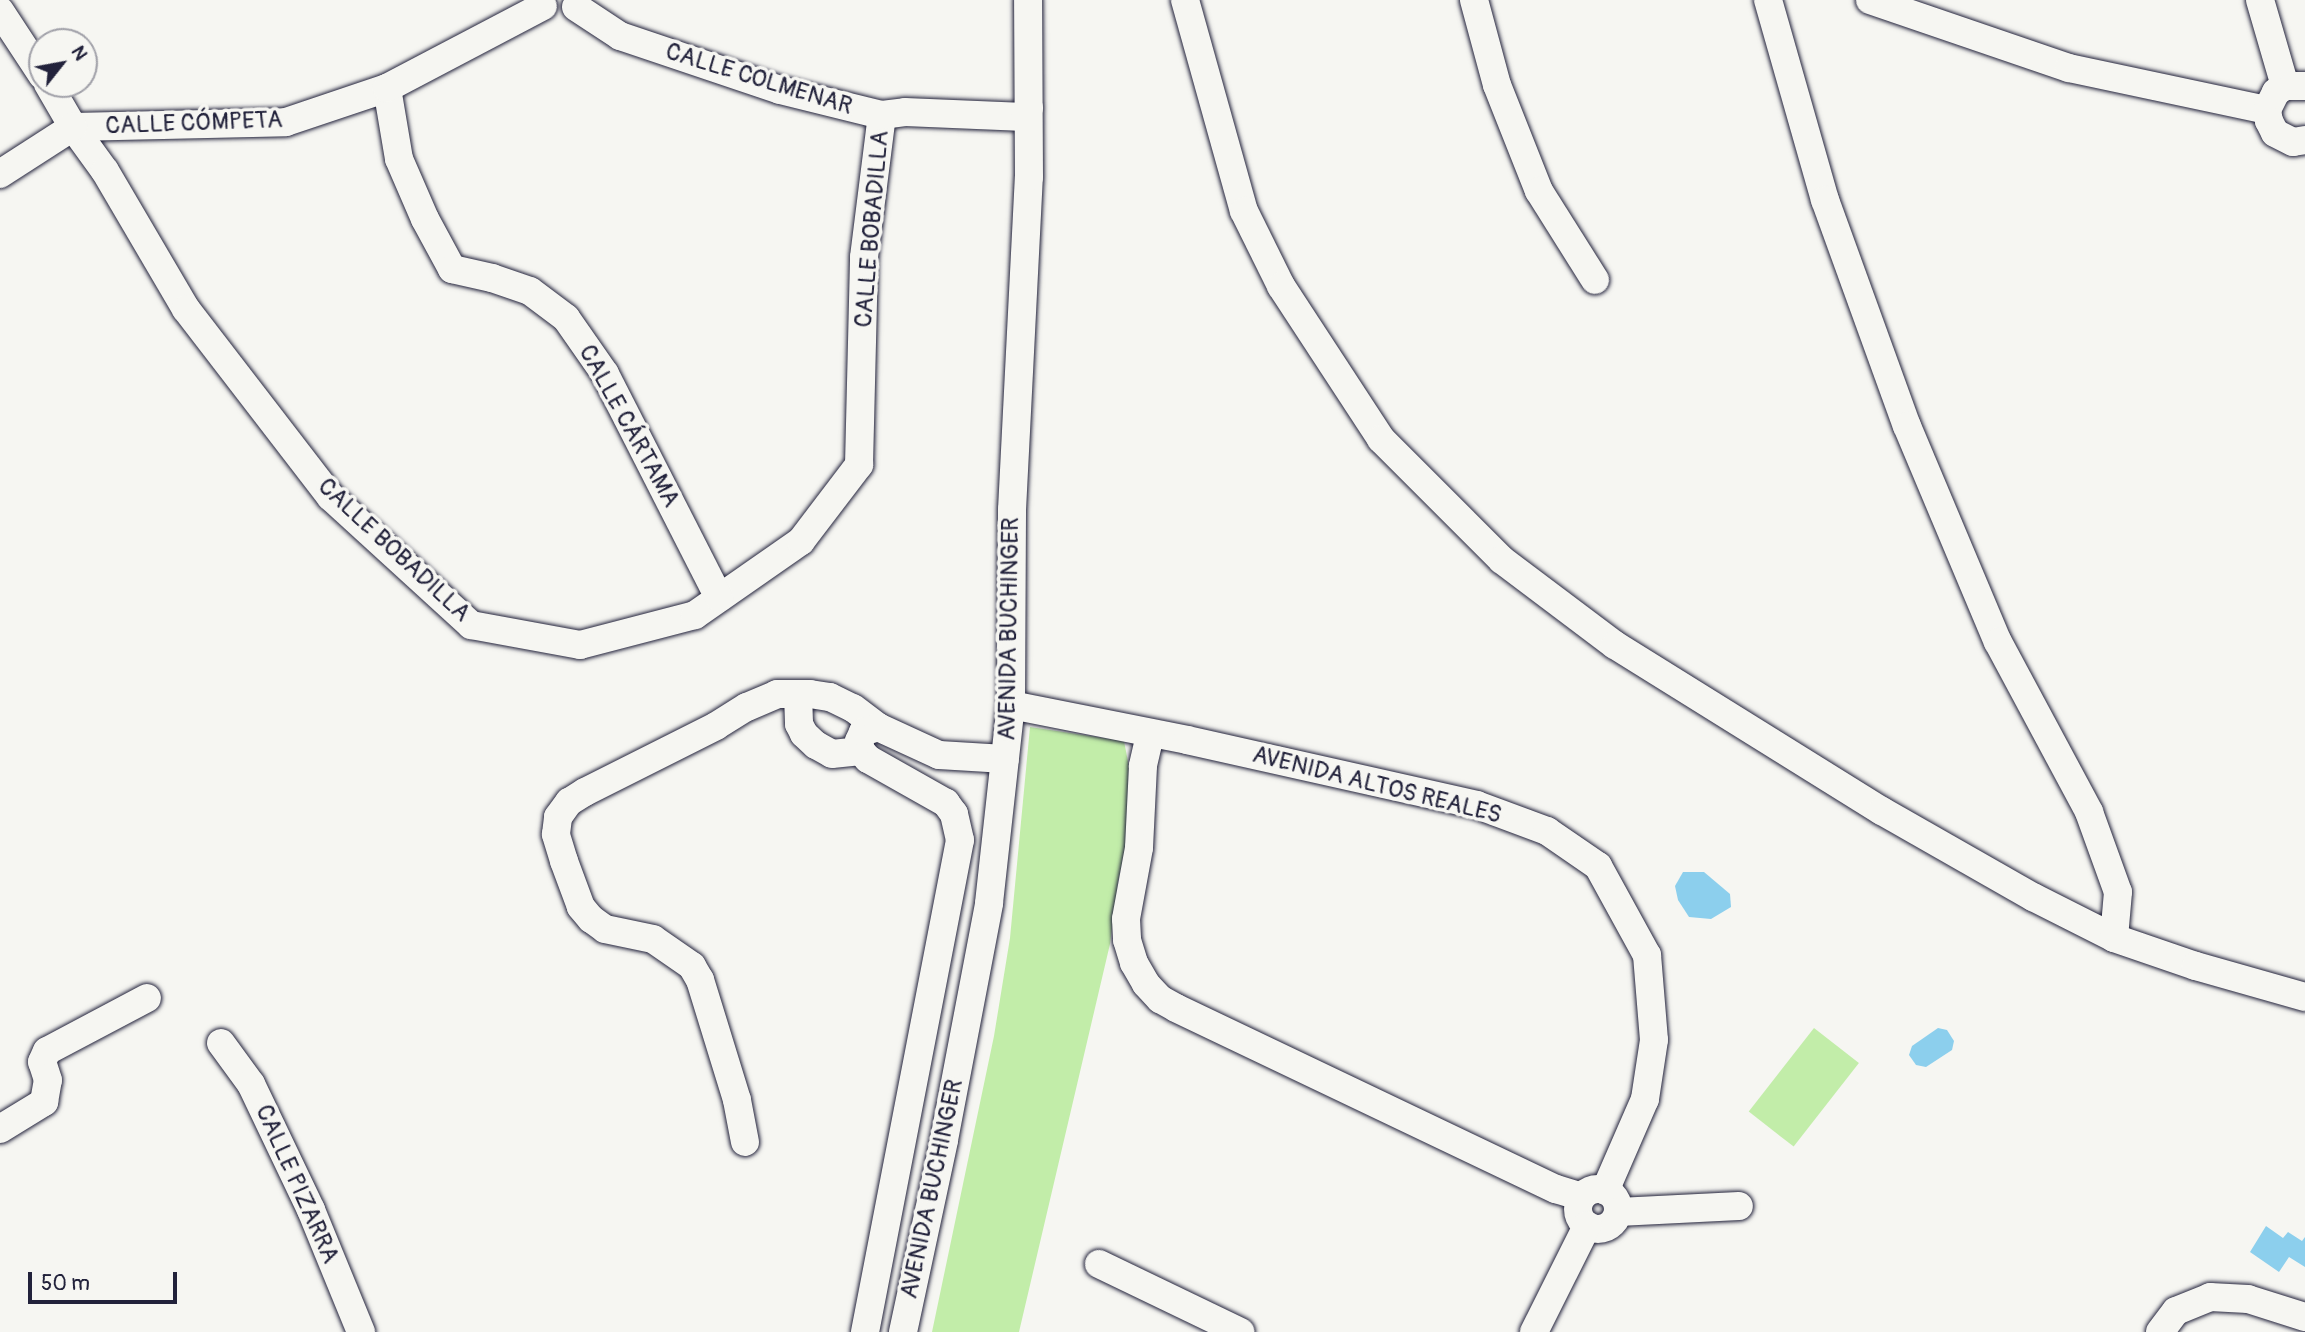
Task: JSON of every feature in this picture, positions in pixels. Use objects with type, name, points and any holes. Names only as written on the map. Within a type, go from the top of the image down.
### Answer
[{"type":"street","name":"AVENIDA BUCHINGER","points":[[902,1332],[944,1140],[989,903],[1011,705],[1012,510],[1030,177],[1028,0]]},
{"type":"street","points":[[1185,0],[1244,211],[1281,286],[1381,439],[1441,502],[1502,560],[1615,645],[1882,811],[2034,897],[2114,938],[2196,966],[2305,997]]},
{"type":"street","points":[[1474,0],[1497,85],[1539,191],[1595,280]]},
{"type":"street","points":[[1768,0],[1825,200],[1907,426],[1998,642],[2089,812],[2118,892],[2114,938]]},
{"type":"street","points":[[1870,0],[2069,68],[2267,110]]},
{"type":"street","points":[[2260,0],[2295,86],[2276,92],[2267,110],[2269,121],[2275,133],[2284,139],[2304,142]]},
{"type":"street","points":[[541,3],[548,13],[561,16],[578,4]]},
{"type":"street","name":"CALLE CÓMPETA","points":[[73,127],[286,122],[387,88],[541,3]]},
{"type":"street","name":"CALLE COLMENAR","points":[[578,4],[620,36],[780,90],[882,115],[905,112],[1025,117],[1029,108]]},
{"type":"street","points":[[0,12],[28,54]]},
{"type":"street","name":"CALLE CÁRTAMA","points":[[387,88],[399,159],[425,219],[452,269],[492,278],[530,291],[566,318],[605,374],[719,597]]},
{"type":"street","name":"CALLE BOBADILLA","points":[[56,98],[73,127],[105,171],[186,309],[331,498],[471,625],[580,645],[695,615],[801,541],[859,465],[864,257],[882,115]]},
{"type":"street","points":[[0,174],[73,127]]},
{"type":"street","points":[[745,1142],[737,1100],[700,980],[692,966],[653,939],[605,929],[591,919],[581,907],[564,862],[556,834],[558,817],[569,802],[585,792],[777,694],[830,697],[853,708],[878,727],[939,755],[1005,759]]},
{"type":"street","points":[[798,694],[797,715],[804,734],[832,754],[860,751]]},
{"type":"street","name":"AVENIDA ALTOS REALES","points":[[1011,705],[1150,735],[1187,740],[1476,805],[1547,831],[1598,866],[1647,955],[1654,1040],[1645,1099],[1602,1200]]},
{"type":"street","points":[[865,1332],[960,839],[959,826],[946,803],[868,759],[860,751],[859,741],[863,732],[878,727]]},
{"type":"street","points":[[1150,735],[1143,766],[1139,848],[1126,919],[1127,940],[1134,963],[1153,991],[1176,1008],[1556,1189],[1602,1200],[1739,1206]]},
{"type":"street","points":[[0,1129],[44,1102],[48,1080],[42,1062],[47,1051],[147,998]]},
{"type":"street","name":"CALLE PIZARRA","points":[[221,1043],[256,1095],[311,1210],[361,1332]]},
{"type":"street","points":[[1535,1332],[1587,1226],[1579,1216],[1602,1200]]},
{"type":"street","points":[[1099,1264],[1240,1332]]},
{"type":"street","points":[[2160,1332],[2176,1311],[2210,1297],[2248,1298],[2305,1317]]},
{"type":"green space","points":[[1030,727],[1124,741],[1131,777],[1131,823],[1118,882],[1110,944],[1019,1332],[932,1332],[994,1036],[1010,938]]},
{"type":"green space","points":[[1814,1028],[1859,1063],[1794,1147],[1749,1112]]},
{"type":"water","points":[[1683,872],[1704,872],[1730,894],[1731,907],[1711,919],[1689,917],[1678,900],[1675,886]]},
{"type":"water","points":[[1938,1028],[1947,1030],[1954,1041],[1952,1050],[1926,1067],[1916,1065],[1909,1055],[1912,1046]]},
{"type":"water","points":[[2266,1226],[2283,1238],[2288,1232],[2302,1241],[2305,1237],[2305,1267],[2289,1257],[2279,1272],[2250,1252]]}]
